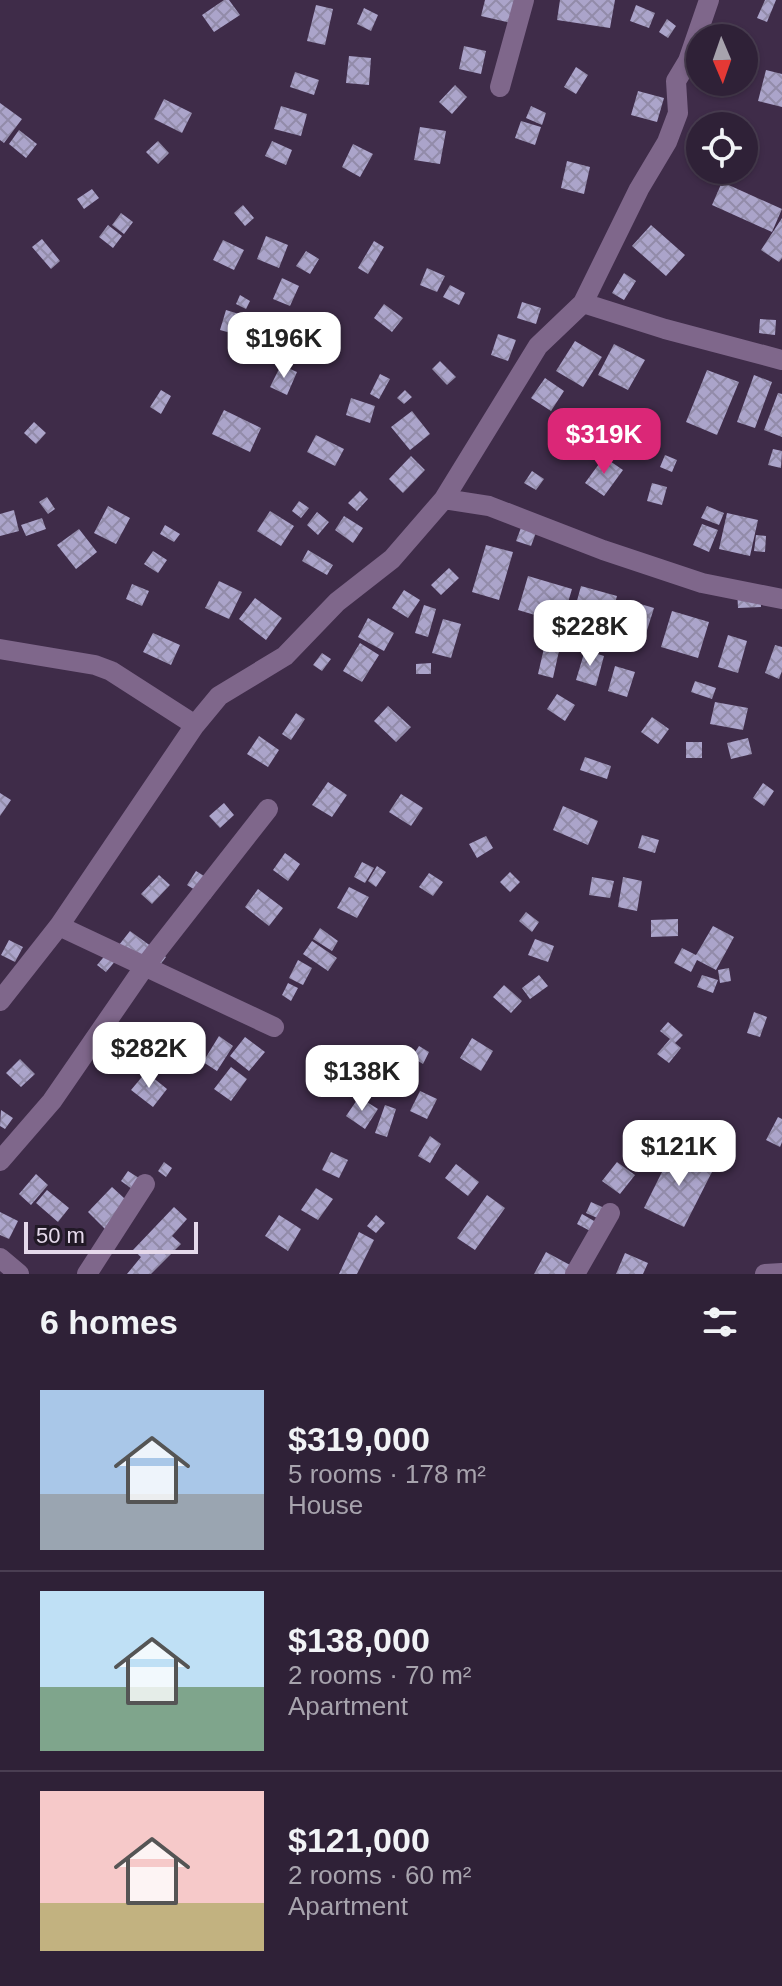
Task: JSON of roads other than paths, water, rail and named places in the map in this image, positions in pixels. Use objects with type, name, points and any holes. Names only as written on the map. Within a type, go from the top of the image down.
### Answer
[{"type":"street","points":[[500,87],[524,0]]},
{"type":"street","points":[[0,1001],[59,926],[195,725],[219,696],[285,656],[337,602],[392,559],[444,499],[538,346],[583,303],[639,189],[667,142],[678,113],[676,81],[688,61],[709,0]]},
{"type":"street","points":[[583,303],[665,329],[782,360]]},
{"type":"street","points":[[444,499],[489,506],[603,550],[702,583],[782,599]]},
{"type":"street","points":[[0,649],[95,665],[111,671],[195,725]]},
{"type":"street","points":[[0,1161],[52,1101],[145,966],[268,809]]},
{"type":"street","points":[[59,926],[274,1027]]},
{"type":"street","points":[[87,1274],[145,1184]]},
{"type":"street","points":[[575,1274],[610,1213]]},
{"type":"street","points":[[0,1258],[19,1274]]},
{"type":"street","points":[[765,1274],[782,1273]]}]
